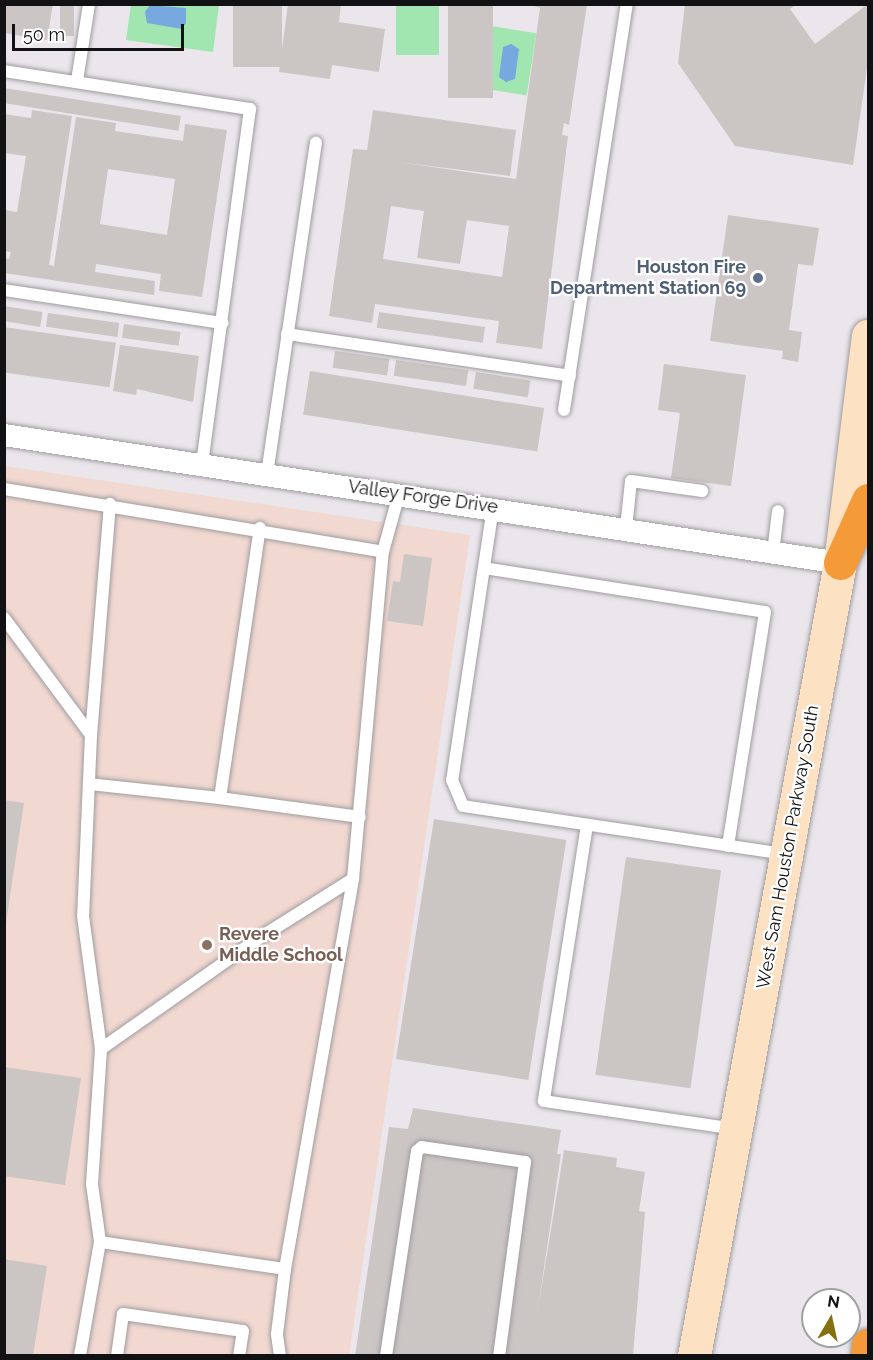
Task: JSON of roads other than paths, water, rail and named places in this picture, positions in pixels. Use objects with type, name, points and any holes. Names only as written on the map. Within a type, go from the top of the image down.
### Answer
[{"type":"highway","points":[[840,563],[868,500]]},
{"type":"highway","points":[[867,1356],[868,1345]]},
{"type":"main road","name":"West Sam Houston Parkway South","points":[[694,1356],[840,563],[868,336]]},
{"type":"street","name":"Valley Forge Drive","points":[[4,435],[493,507],[840,563]]},
{"type":"lane","points":[[77,81],[89,4]]},
{"type":"lane","points":[[564,410],[627,4]]},
{"type":"lane","points":[[4,70],[250,109],[223,323],[201,465]]},
{"type":"lane","points":[[267,474],[316,143]]},
{"type":"lane","points":[[4,290],[223,323]]},
{"type":"lane","points":[[286,334],[570,376]]},
{"type":"lane","points":[[626,528],[631,481],[702,491]]},
{"type":"lane","points":[[4,489],[261,528],[383,552]]},
{"type":"lane","points":[[280,1356],[277,1335],[285,1269],[353,879],[383,552],[399,494]]},
{"type":"lane","points":[[80,1356],[100,1242],[92,1184],[101,1049],[83,916],[91,735],[110,504]]},
{"type":"lane","points":[[493,507],[452,780],[464,806],[786,855]]},
{"type":"lane","points":[[773,552],[778,511]]},
{"type":"lane","points":[[220,798],[261,528]]},
{"type":"lane","points":[[484,568],[765,612],[728,846]]},
{"type":"lane","points":[[4,618],[91,735]]},
{"type":"lane","points":[[89,784],[220,798],[360,817]]},
{"type":"lane","points":[[587,825],[544,1101],[736,1129]]},
{"type":"lane","points":[[101,1049],[253,942],[353,879]]},
{"type":"lane","points":[[386,1356],[417,1152],[422,1147],[523,1160],[525,1165],[499,1356]]},
{"type":"lane","points":[[100,1242],[285,1269]]},
{"type":"lane","points":[[117,1356],[123,1314],[243,1331],[239,1356]]},
{"type":"water","points":[[150,5],[186,8],[186,23],[182,29],[147,23],[145,12]]},
{"type":"water","points":[[511,44],[519,49],[515,79],[506,82],[499,77],[503,47]]},
{"type":"place","name":"Houston Fire Department Station 69","points":[[758,278]]},
{"type":"place","name":"Revere Middle School","points":[[207,945]]}]
